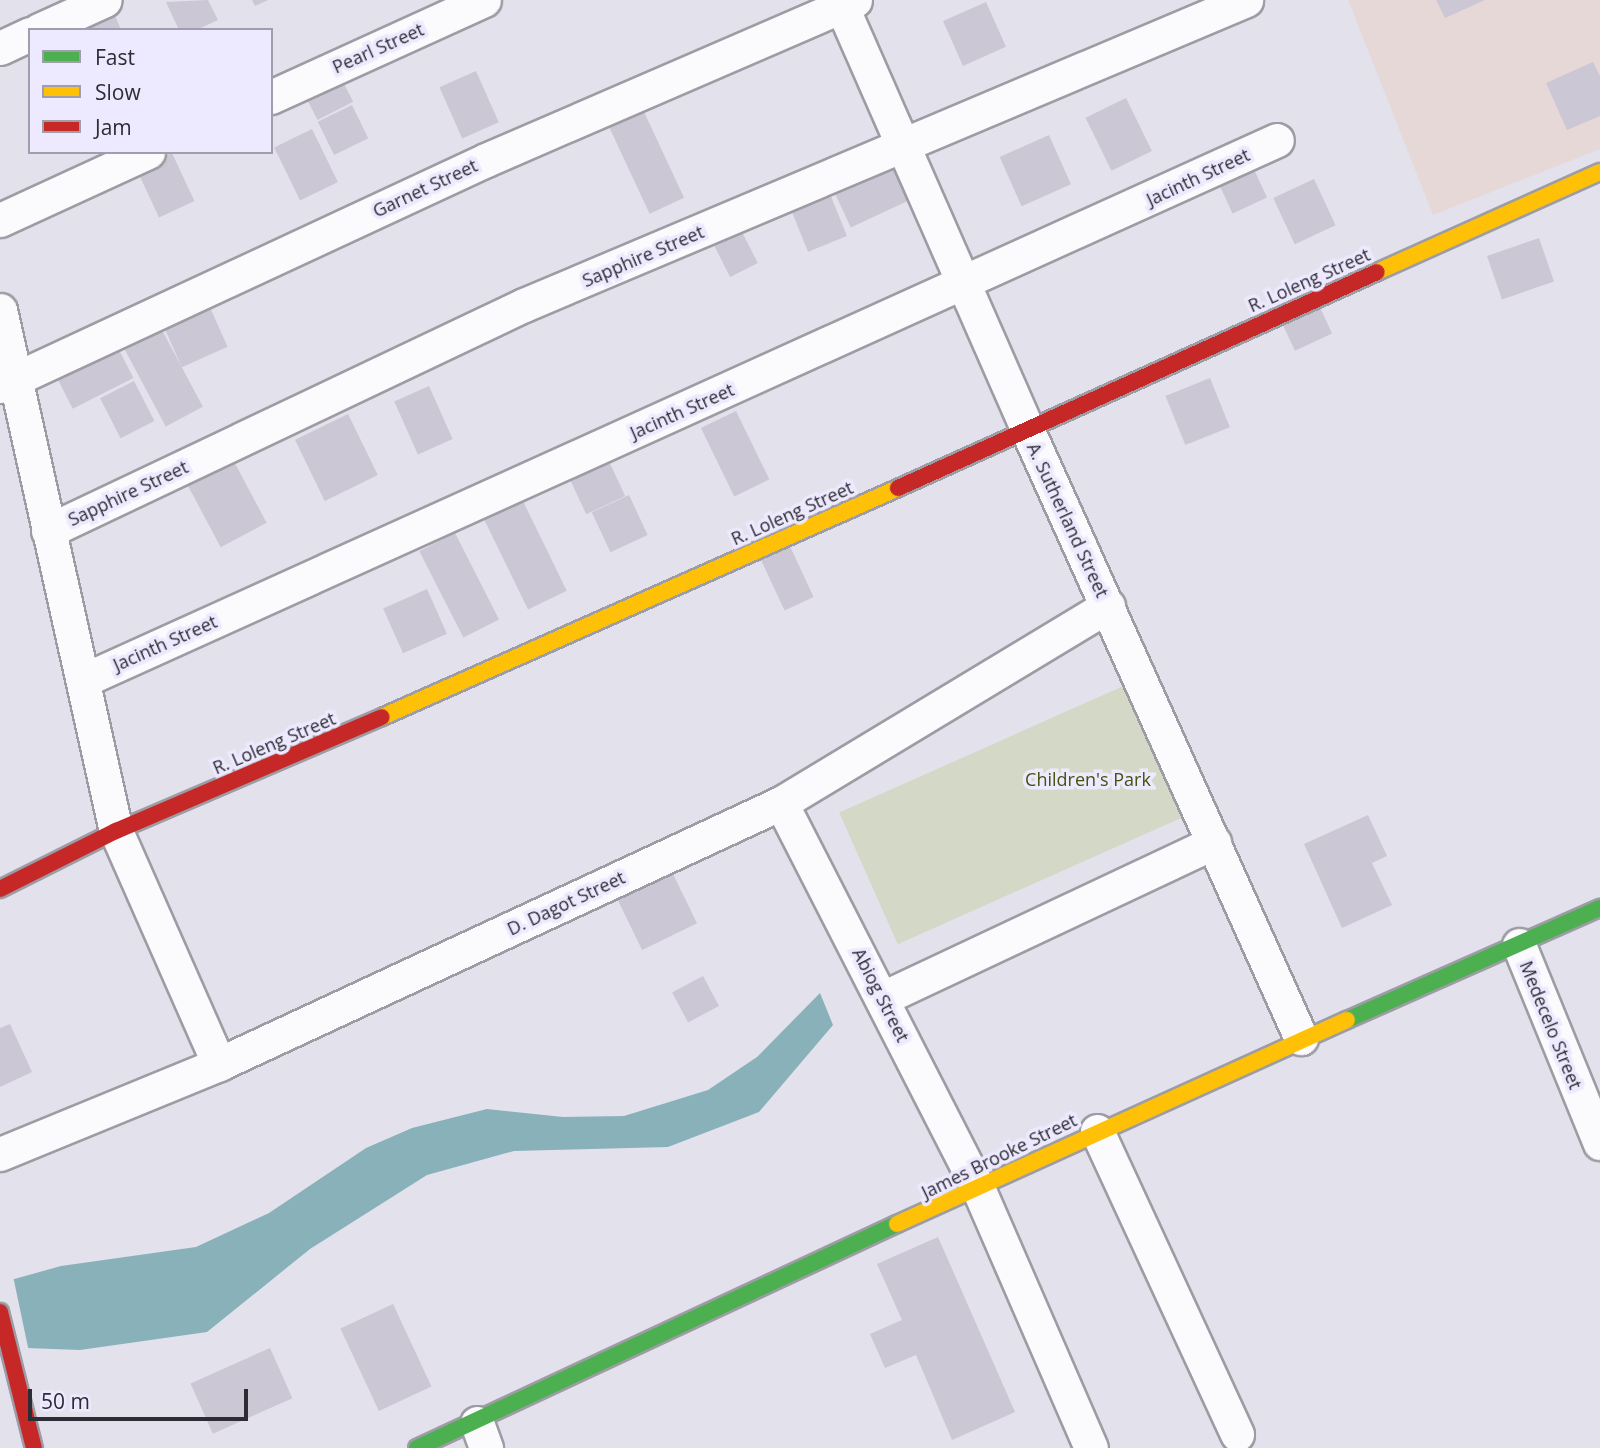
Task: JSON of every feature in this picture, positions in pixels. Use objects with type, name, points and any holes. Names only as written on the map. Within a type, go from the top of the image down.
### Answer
[{"type":"street","points":[[43,28],[105,0]]},
{"type":"street","name":"Pearl Street","points":[[273,96],[484,0]]},
{"type":"street","name":"Sapphire Street","points":[[48,531],[524,305],[1246,0]]},
{"type":"street","name":"A. Sutherland Street","points":[[845,2],[902,147],[1301,1038]]},
{"type":"street","name":"Garnet Street","points":[[7,383],[486,160],[845,2]]},
{"type":"street","points":[[0,48],[28,35]]},
{"type":"street","name":"Jacinth Street","points":[[86,679],[1277,141]]},
{"type":"street","points":[[0,220],[144,154]]},
{"type":"street","name":"R. Loleng Street","points":[[0,889],[116,831],[510,662],[1600,172]]},
{"type":"street","points":[[0,310],[7,383],[86,679],[116,831],[219,1064]]},
{"type":"street","name":"D. Dagot Street","points":[[0,1154],[219,1064],[781,803],[1108,606]]},
{"type":"street","name":"Abiog Street","points":[[781,803],[978,1188],[1091,1448]]},
{"type":"street","points":[[883,998],[1214,842]]},
{"type":"street","name":"James Brooke Street","points":[[417,1448],[482,1435],[1097,1130],[1600,908]]},
{"type":"street","name":"Medecelo Street","points":[[1519,945],[1600,1143]]},
{"type":"street","points":[[1097,1130],[1237,1434]]},
{"type":"street","points":[[0,1312],[34,1448]]},
{"type":"shaded area","points":[[1348,0],[1600,0],[1600,149],[1433,215]]},
{"type":"green space","name":"Children's Park","points":[[1137,680],[1196,812],[898,944],[839,813]]},
{"type":"water","points":[[820,993],[833,1025],[759,1112],[668,1147],[514,1151],[427,1175],[310,1249],[207,1332],[80,1350],[0,1347],[0,1283],[61,1266],[196,1247],[269,1213],[366,1148],[412,1128],[487,1109],[563,1117],[624,1116],[708,1090],[757,1057]]},
{"type":"pier","points":[[13,1276],[29,1352],[0,1350],[0,1279]]},
{"type":"building","points":[[208,0],[218,20],[200,28],[178,28],[166,2]]},
{"type":"building","points":[[252,0],[268,0],[255,6]]},
{"type":"building","points":[[1436,0],[1485,0],[1445,18]]},
{"type":"building","points":[[986,2],[1006,47],[963,66],[943,21]]},
{"type":"building","points":[[113,10],[120,28],[74,28]]},
{"type":"building","points":[[1593,62],[1600,76],[1600,116],[1567,130],[1546,83]]},
{"type":"building","points":[[476,71],[499,122],[462,138],[439,87]]},
{"type":"building","points":[[340,76],[353,102],[318,120],[304,94]]},
{"type":"building","points":[[1126,98],[1152,151],[1111,171],[1086,118]]},
{"type":"building","points":[[638,99],[684,198],[650,214],[604,115]]},
{"type":"building","points":[[352,105],[368,138],[334,155],[318,122]]},
{"type":"building","points":[[312,129],[338,182],[300,200],[274,147]]},
{"type":"building","points":[[1049,135],[1071,184],[1022,206],[1000,157]]},
{"type":"building","points":[[172,154],[194,201],[159,218],[137,169]]},
{"type":"building","points":[[892,162],[910,200],[851,228],[833,189]]},
{"type":"building","points":[[1251,163],[1267,197],[1233,213],[1217,179]]},
{"type":"building","points":[[1314,179],[1336,225],[1295,244],[1273,198]]},
{"type":"building","points":[[826,184],[847,236],[808,252],[787,200]]},
{"type":"building","points":[[741,230],[758,263],[730,277],[713,244]]},
{"type":"building","points":[[1539,238],[1554,281],[1502,299],[1487,256]]},
{"type":"building","points":[[1316,299],[1332,333],[1295,351],[1279,316]]},
{"type":"building","points":[[208,303],[228,347],[182,367],[162,323]]},
{"type":"building","points":[[154,315],[203,407],[166,427],[117,335]]},
{"type":"building","points":[[112,336],[133,378],[73,409],[51,367]]},
{"type":"building","points":[[1210,378],[1230,427],[1185,445],[1165,396]]},
{"type":"building","points":[[134,381],[154,421],[121,438],[100,398]]},
{"type":"building","points":[[429,386],[453,439],[418,454],[394,401]]},
{"type":"building","points":[[736,411],[769,479],[734,496],[701,428]]},
{"type":"building","points":[[348,414],[378,475],[325,501],[295,440]]},
{"type":"building","points":[[230,454],[267,523],[221,547],[184,478]]},
{"type":"building","points":[[607,457],[625,496],[586,514],[568,475]]},
{"type":"building","points":[[629,495],[648,535],[610,552],[592,512]]},
{"type":"building","points":[[522,499],[567,591],[528,610],[483,518]]},
{"type":"building","points":[[455,533],[499,619],[463,638],[419,551]]},
{"type":"building","points":[[787,540],[814,597],[785,611],[758,554]]},
{"type":"building","points":[[427,589],[447,634],[403,653],[383,609]]},
{"type":"building","points":[[1368,815],[1387,856],[1372,863],[1392,905],[1342,928],[1304,844]]},
{"type":"building","points":[[672,872],[697,923],[642,950],[617,899]]},
{"type":"building","points":[[703,976],[719,1006],[688,1022],[672,992]]},
{"type":"building","points":[[10,1024],[32,1072],[0,1087],[0,1028]]},
{"type":"building","points":[[938,1237],[1015,1412],[952,1440],[916,1355],[885,1368],[870,1334],[902,1320],[877,1264]]},
{"type":"building","points":[[393,1304],[431,1386],[379,1411],[340,1329]]},
{"type":"building","points":[[270,1348],[292,1398],[213,1434],[191,1383]]},
{"type":"traffic: fast","points":[[1347,1020],[1600,908]]},
{"type":"traffic: fast","points":[[417,1448],[897,1224]]},
{"type":"traffic: slow","points":[[1377,272],[1600,172]]},
{"type":"traffic: slow","points":[[382,717],[898,488]]},
{"type":"traffic: slow","points":[[897,1224],[1347,1020]]},
{"type":"traffic: jam","points":[[898,488],[1377,272]]},
{"type":"traffic: jam","points":[[0,889],[116,831],[382,717]]},
{"type":"traffic: jam","points":[[0,1312],[34,1448]]}]
